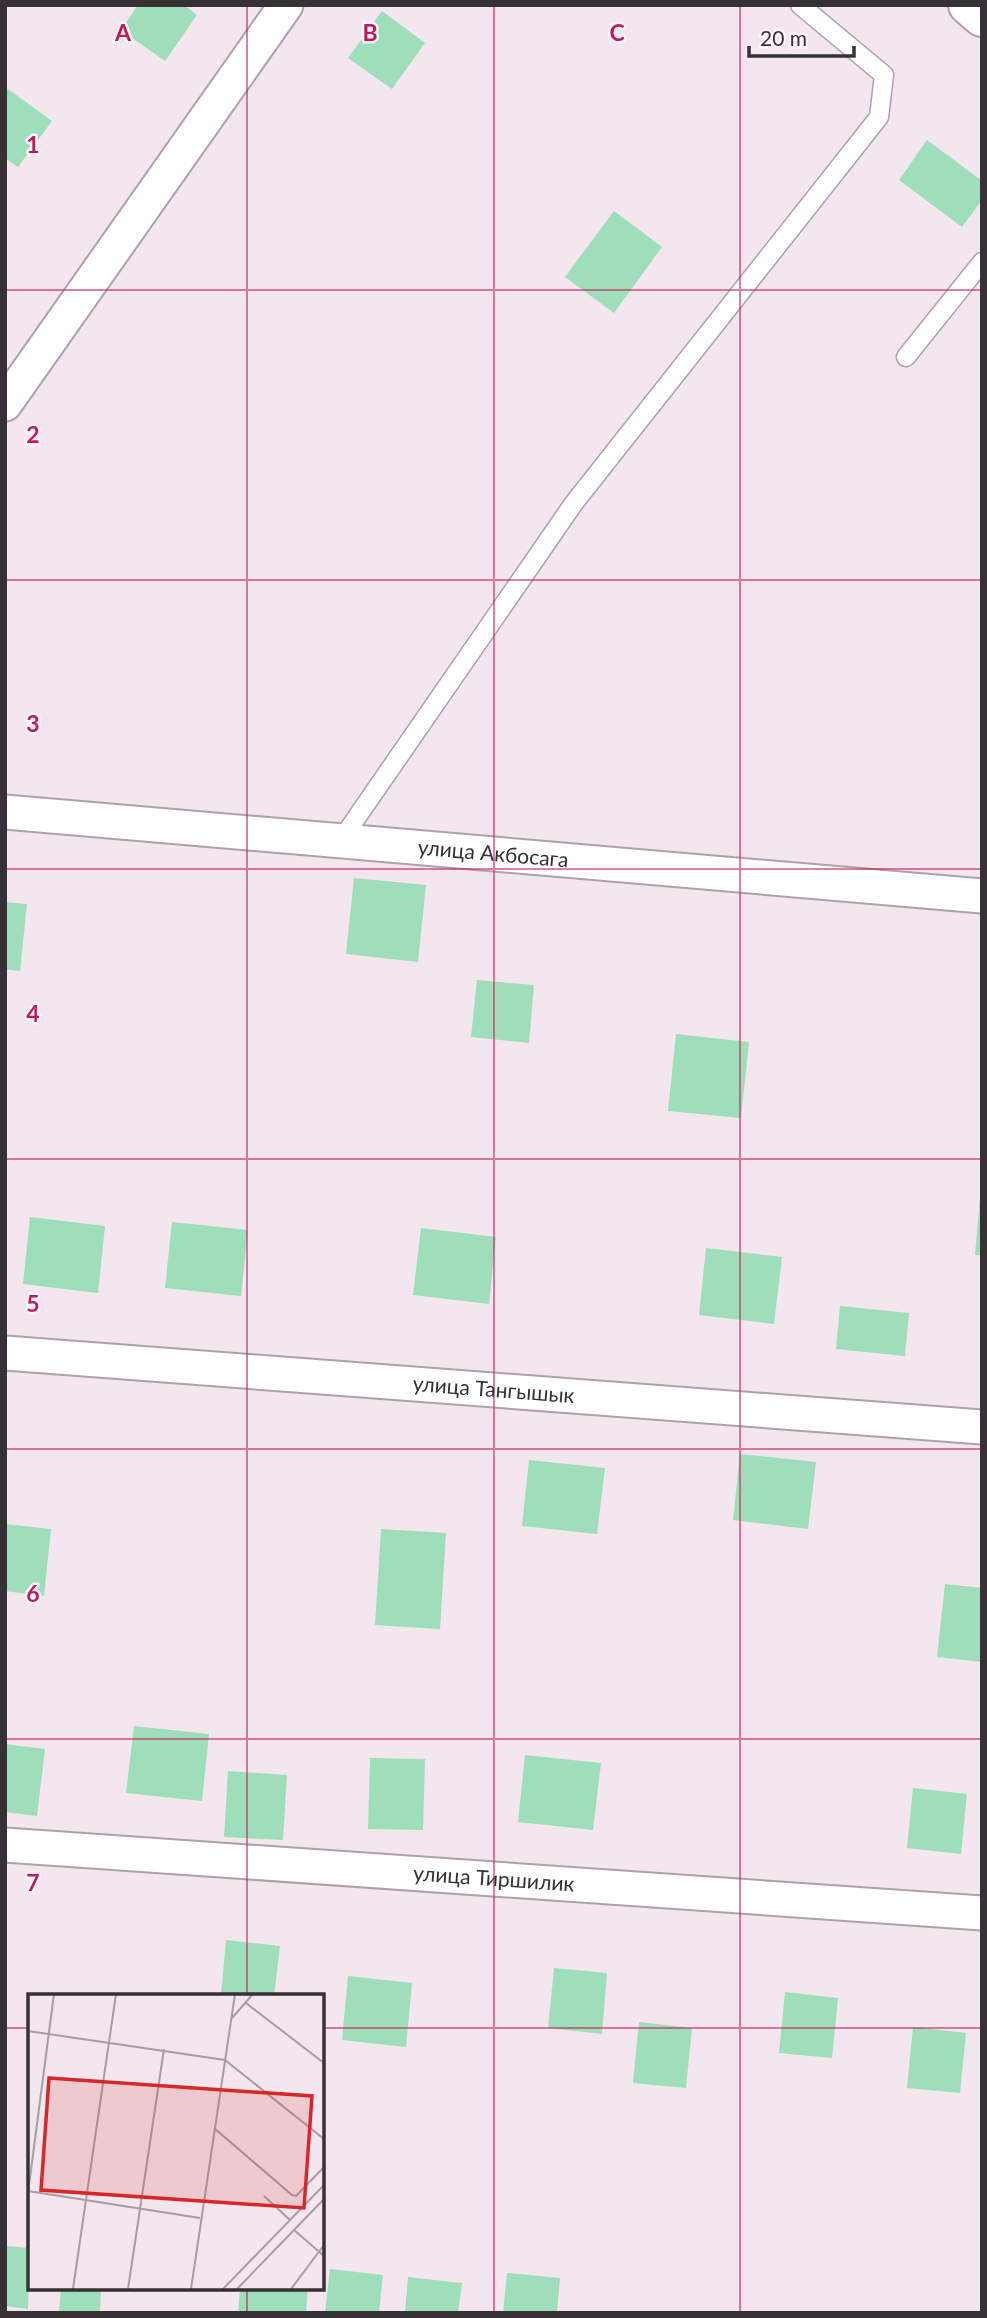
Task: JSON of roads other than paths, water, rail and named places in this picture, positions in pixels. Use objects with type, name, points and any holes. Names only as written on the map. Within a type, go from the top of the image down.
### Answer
[{"type":"highway","points":[[968,5],[982,17]]},
{"type":"street","points":[[5,404],[286,5]]},
{"type":"street","name":"улица Акбосага","points":[[5,812],[982,896]]},
{"type":"street","name":"улица Тангышык","points":[[5,1353],[982,1427]]},
{"type":"street","name":"улица Тиршилик","points":[[5,1845],[982,1913]]},
{"type":"lane","points":[[339,842],[574,503],[879,117],[884,75],[800,5]]},
{"type":"lane","points":[[906,357],[982,262]]}]
